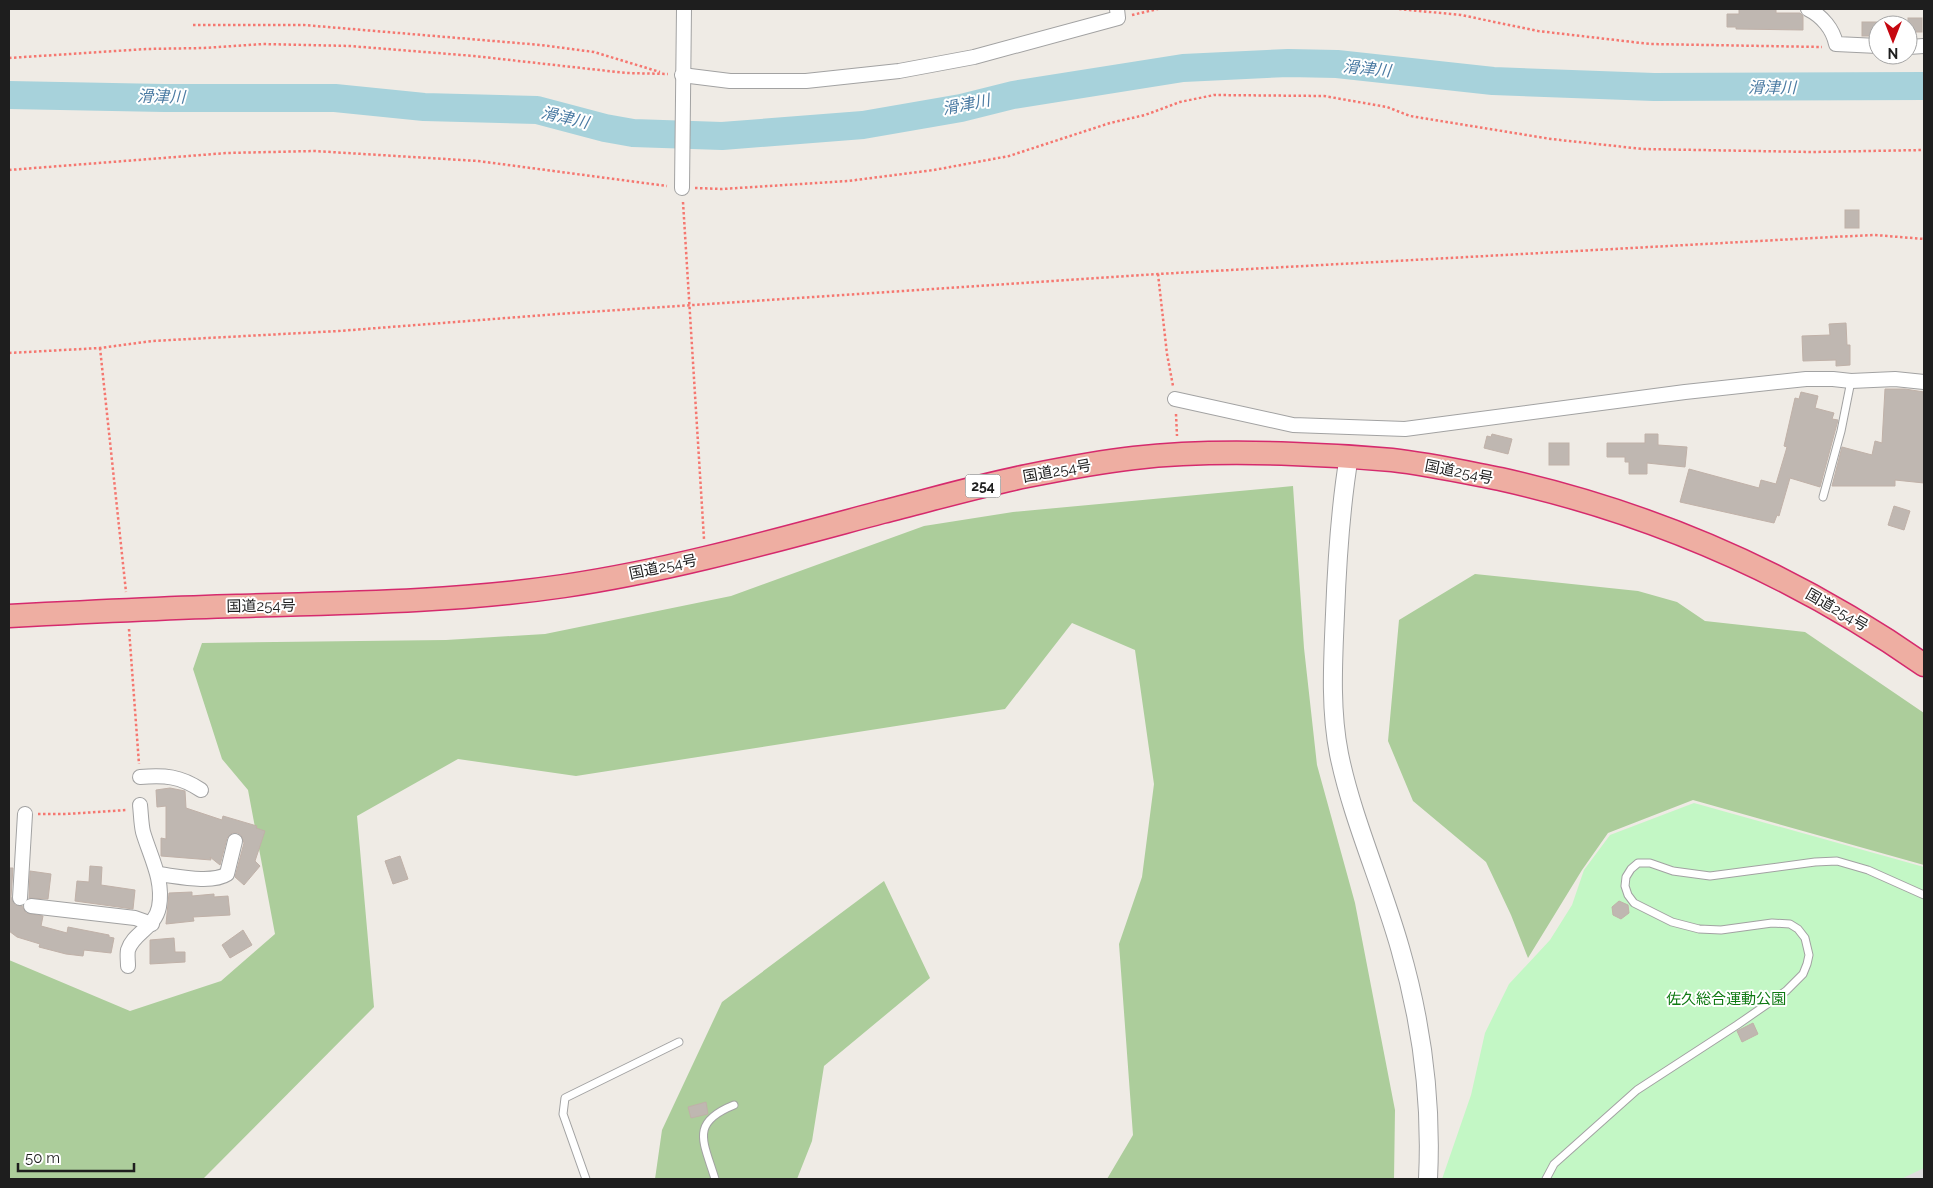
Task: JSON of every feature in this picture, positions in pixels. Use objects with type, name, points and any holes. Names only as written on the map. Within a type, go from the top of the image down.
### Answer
[{"type":"highway","name":"国道254号","points":[[9,616],[449,599],[567,586],[705,559],[973,488],[1091,465],[1136,458],[1178,455],[1264,453],[1349,456],[1397,461],[1536,487],[1598,505],[1701,541],[1780,578],[1856,620],[1924,665]]},
{"type":"street","points":[[682,186],[684,9]]},
{"type":"street","points":[[1808,9],[1817,14],[1834,34],[1836,44],[1868,46]]},
{"type":"street","points":[[682,78],[730,81],[806,81],[899,71],[974,57],[1118,13]]},
{"type":"street","points":[[1175,400],[1293,425],[1388,430],[1685,392],[1806,379],[1851,381],[1895,379],[1924,382]]},
{"type":"street","points":[[1349,456],[1342,494],[1338,535],[1333,664],[1334,710],[1339,754],[1400,947],[1416,1010],[1427,1085],[1429,1120],[1428,1179]]},
{"type":"street","points":[[140,777],[173,777],[187,781],[201,790]]},
{"type":"street","points":[[128,966],[127,952],[130,944],[152,924],[159,908],[158,874],[143,830],[140,805]]},
{"type":"street","points":[[25,814],[26,902],[135,918],[152,924]]},
{"type":"street","points":[[158,874],[205,879],[221,878],[227,874],[235,841]]},
{"type":"lane","points":[[1823,497],[1841,431],[1851,381]]},
{"type":"lane","points":[[1546,1179],[1554,1164],[1637,1090],[1786,991],[1803,974],[1809,955],[1805,938],[1790,924],[1772,923],[1720,930],[1699,929],[1672,922],[1634,903],[1628,895],[1625,886],[1626,877],[1638,863],[1650,863],[1673,871],[1710,876],[1837,861],[1868,870],[1924,895]]},
{"type":"lane","points":[[586,1179],[563,1114],[565,1098],[680,1042]]},
{"type":"lane","points":[[715,1179],[702,1132],[707,1121],[720,1110],[734,1105]]},
{"type":"path","points":[[1118,13],[1158,9]]},
{"type":"path","points":[[1399,9],[1461,15],[1538,31],[1650,44],[1823,47],[1836,44]]},
{"type":"path","points":[[193,25],[304,25],[532,44],[594,52],[682,78]]},
{"type":"path","points":[[9,58],[146,48],[204,48],[263,44],[312,45],[350,46],[617,72],[664,74]]},
{"type":"path","points":[[9,170],[227,153],[314,151],[478,161],[682,186],[722,189],[848,181],[934,170],[1008,156],[1110,123],[1145,115],[1180,102],[1214,94],[1324,96],[1387,107],[1410,116],[1551,140],[1642,149],[1812,152],[1924,150]]},
{"type":"path","points":[[682,186],[705,559]]},
{"type":"path","points":[[9,353],[100,348],[152,341],[339,331],[1158,274],[1875,235],[1924,239]]},
{"type":"path","points":[[1158,274],[1167,354],[1175,400],[1178,455]]},
{"type":"path","points":[[100,348],[128,610],[140,777]]},
{"type":"path","points":[[25,814],[66,814],[131,810],[140,805]]},
{"type":"green space","points":[[1293,486],[1304,648],[1317,765],[1355,903],[1395,1110],[1394,1179],[1107,1179],[1133,1135],[1119,944],[1142,877],[1154,784],[1135,650],[1072,623],[1005,709],[576,776],[458,759],[357,816],[374,1007],[203,1179],[9,1179],[9,960],[130,1011],[221,981],[275,934],[248,790],[222,759],[193,669],[202,643],[446,640],[545,634],[731,596],[924,526],[1013,512]]},
{"type":"green space","points":[[1475,574],[1638,591],[1677,602],[1705,621],[1805,632],[1924,713],[1924,865],[1693,800],[1608,833],[1582,870],[1528,958],[1511,915],[1486,862],[1413,801],[1388,741],[1399,620]]},
{"type":"green space","name":"佐久総合運動公園","points":[[1694,803],[1924,867],[1924,1179],[1442,1179],[1471,1095],[1485,1033],[1509,984],[1550,940],[1572,905],[1584,870],[1610,835]]},
{"type":"green space","points":[[884,881],[930,978],[824,1066],[812,1141],[797,1179],[655,1179],[662,1130],[722,1002]]},
{"type":"shaded area","points":[[1924,1168],[1924,1179],[1901,1179]]},
{"type":"building","points":[[1739,9],[1776,9],[1776,13],[1800,13],[1803,16],[1803,30],[1736,29],[1736,27],[1727,27],[1727,14],[1739,14]]},
{"type":"building","points":[[1918,18],[1922,18],[1922,32],[1918,32]]},
{"type":"building","points":[[1862,22],[1868,22],[1868,36],[1862,36]]},
{"type":"building","points":[[1845,210],[1859,210],[1859,228],[1845,228]]},
{"type":"building","points":[[1846,323],[1847,345],[1850,345],[1850,365],[1836,366],[1836,360],[1803,361],[1802,336],[1830,335],[1829,324]]},
{"type":"building","points":[[1885,389],[1905,389],[1924,392],[1924,483],[1895,480],[1895,486],[1832,486],[1842,447],[1872,455],[1875,441],[1882,443]]},
{"type":"building","points":[[1801,392],[1818,396],[1815,408],[1834,413],[1832,419],[1838,420],[1820,487],[1790,478],[1779,516],[1777,515],[1774,523],[1680,502],[1689,469],[1759,488],[1761,480],[1776,484],[1787,447],[1784,446],[1795,398],[1799,399]]},
{"type":"building","points":[[1492,434],[1512,439],[1508,454],[1484,448],[1487,436],[1491,437]]},
{"type":"building","points":[[1645,434],[1658,434],[1658,445],[1687,447],[1685,467],[1647,463],[1647,474],[1629,474],[1629,462],[1625,462],[1625,457],[1607,457],[1607,443],[1645,443]]},
{"type":"building","points":[[1549,443],[1569,443],[1569,465],[1549,465]]},
{"type":"building","points":[[1894,506],[1910,511],[1904,530],[1888,525]]},
{"type":"building","points":[[170,788],[185,791],[186,808],[222,820],[223,816],[257,826],[256,828],[265,831],[255,861],[260,866],[244,885],[235,877],[244,843],[241,835],[238,833],[232,833],[227,838],[220,865],[210,857],[211,860],[161,856],[161,838],[166,839],[166,806],[157,807],[156,790]]},
{"type":"building","points":[[400,856],[408,879],[393,884],[385,861]]},
{"type":"building","points":[[90,866],[102,867],[101,885],[135,890],[133,909],[75,901],[77,881],[89,882]]},
{"type":"building","points":[[9,868],[13,868],[11,897],[15,905],[22,906],[26,913],[43,916],[41,926],[67,933],[68,927],[109,935],[109,937],[114,938],[111,953],[84,950],[83,956],[66,954],[39,947],[40,944],[17,937],[9,931]]},
{"type":"building","points":[[30,871],[51,874],[48,899],[29,898]]},
{"type":"building","points":[[192,892],[192,896],[214,894],[214,897],[228,896],[230,915],[193,917],[194,921],[166,924],[169,893]]},
{"type":"building","points":[[1619,901],[1628,905],[1629,913],[1621,919],[1613,915],[1612,907]]},
{"type":"building","points":[[243,930],[252,945],[230,958],[222,945]]},
{"type":"building","points":[[174,938],[175,952],[185,952],[185,962],[150,964],[150,940]]},
{"type":"building","points":[[1753,1023],[1758,1034],[1742,1042],[1737,1031]]},
{"type":"building","points":[[706,1102],[708,1114],[691,1118],[688,1107]]},
{"type":"waterway","name":"滑津川","points":[[9,95],[164,98],[335,98],[424,107],[537,110],[605,128],[633,133],[722,136],[863,125],[961,108],[1013,95],[1183,68],[1288,63],[1337,64],[1493,81],[1654,87],[1924,86]]}]
